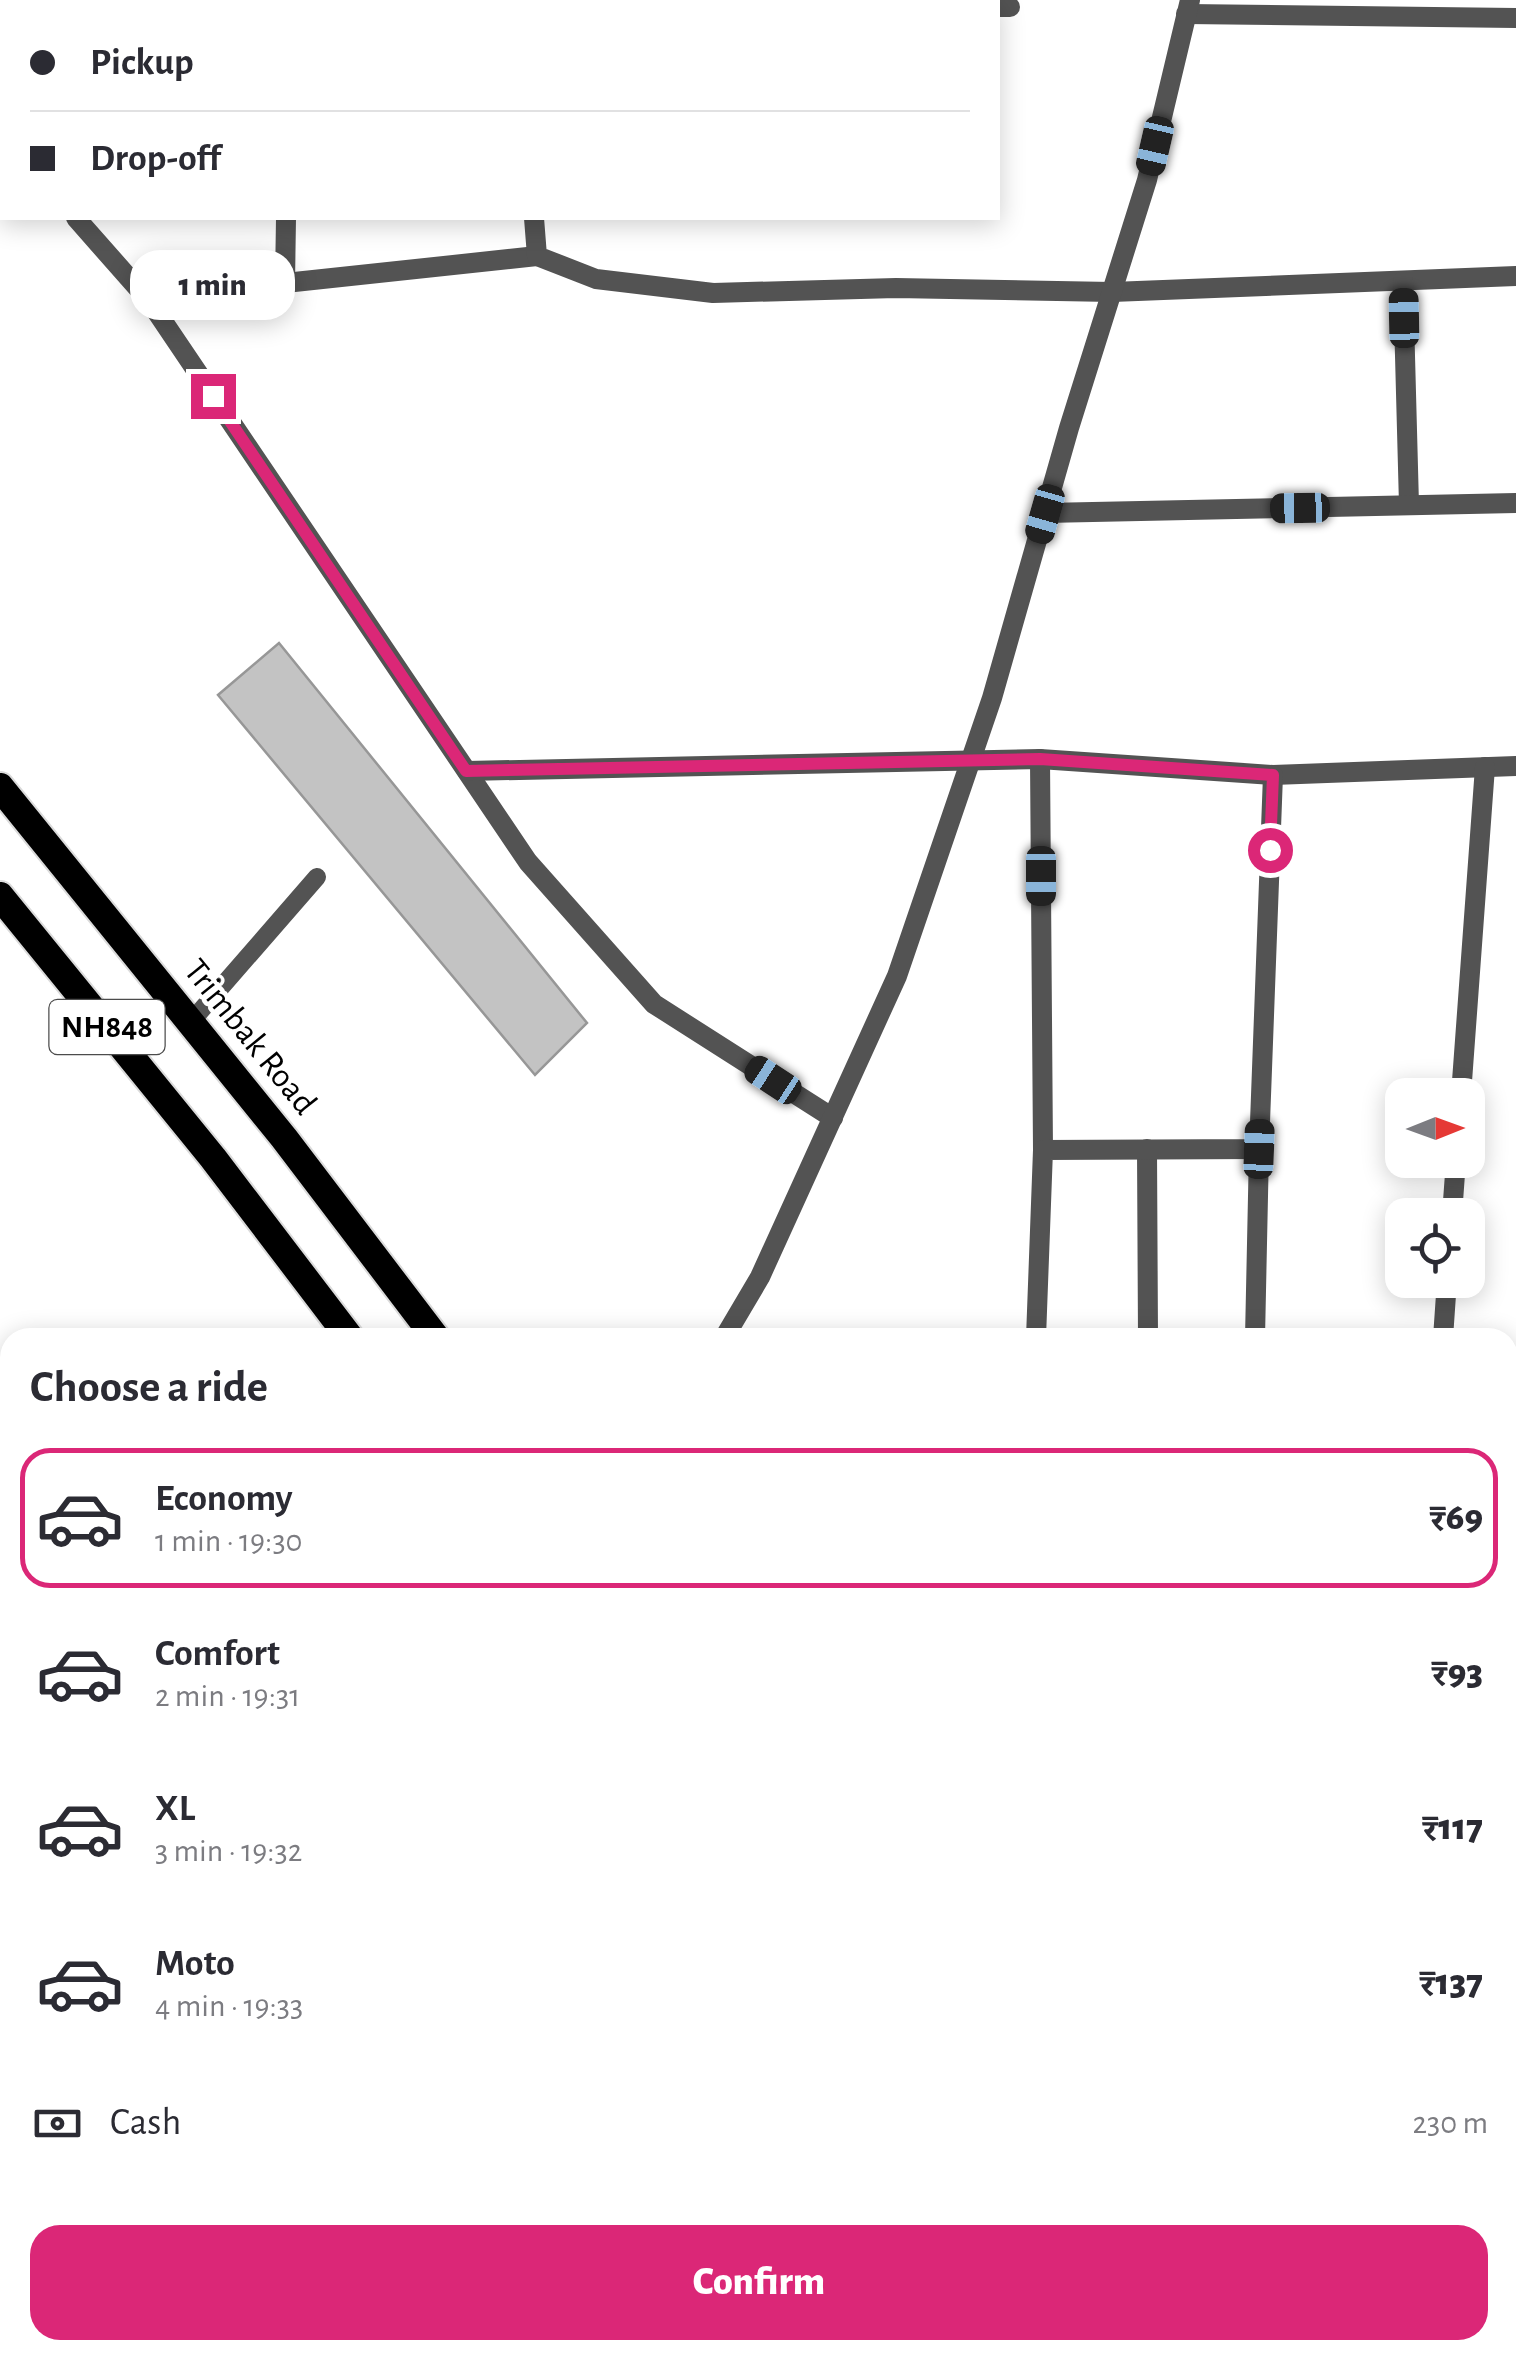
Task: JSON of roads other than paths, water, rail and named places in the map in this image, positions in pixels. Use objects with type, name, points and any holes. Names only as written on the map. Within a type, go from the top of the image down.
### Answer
[{"type":"highway","name":"Trimbak Road","points":[[0,787],[284,1138],[428,1328]]},
{"type":"highway","name":"NH848","points":[[0,896],[213,1158],[342,1328]]},
{"type":"street","points":[[730,1328],[760,1277],[897,976],[992,698],[1148,180],[1188,7],[1354,8],[1516,18]]},
{"type":"street","points":[[78,220],[150,302],[528,862],[654,1004],[833,1118]]},
{"type":"street","points":[[285,283],[286,220]]},
{"type":"street","points":[[534,220],[537,256]]},
{"type":"street","points":[[150,302],[537,256],[596,279],[712,293],[896,288],[1112,292],[1516,276]]},
{"type":"street","points":[[1403,280],[1409,505]]},
{"type":"street","points":[[1045,514],[1516,502]]},
{"type":"street","points":[[466,771],[1040,759],[1273,775],[1516,766]]},
{"type":"street","points":[[1036,1328],[1042,1150],[1040,759]]},
{"type":"street","points":[[1462,1078],[1485,768]]},
{"type":"street","points":[[1255,1328],[1273,775]]},
{"type":"street","points":[[1042,1150],[1259,1149]]},
{"type":"street","points":[[1147,1150],[1148,1328]]},
{"type":"street","points":[[1444,1328],[1446,1298]]},
{"type":"lane","points":[[190,1023],[317,877]]}]
